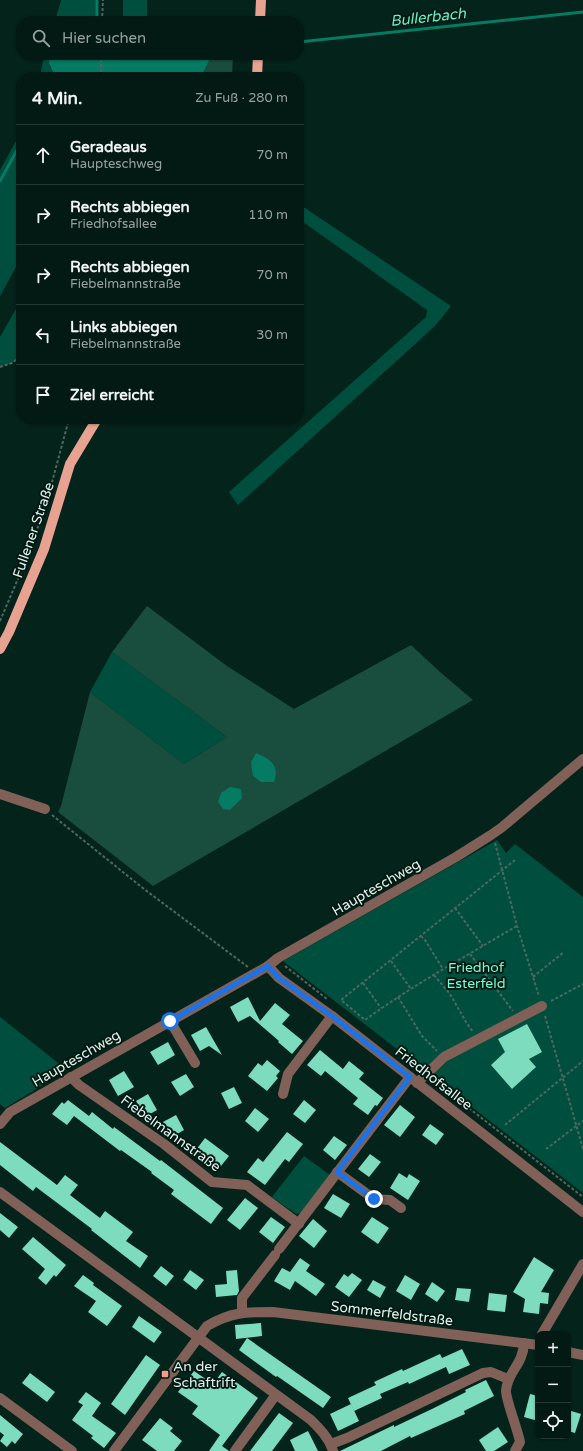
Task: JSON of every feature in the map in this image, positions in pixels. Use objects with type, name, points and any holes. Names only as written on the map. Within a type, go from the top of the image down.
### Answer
[{"type":"main road","points":[[260,16],[261,0]]},
{"type":"main road","points":[[257,72],[258,60]]},
{"type":"main road","name":"Fullener Straße","points":[[0,649],[9,632],[44,549],[70,464],[94,424]]},
{"type":"street","name":"Haupteschweg","points":[[0,1124],[10,1112],[268,966],[278,958],[456,857],[501,828],[583,759]]},
{"type":"street","points":[[0,794],[45,810]]},
{"type":"street","name":"Friedhofsallee","points":[[268,966],[279,978],[332,1016],[583,1212]]},
{"type":"street","points":[[242,1312],[242,1298],[337,1172],[413,1080],[444,1057],[542,1006]]},
{"type":"street","points":[[283,1094],[288,1074],[327,1025],[332,1016]]},
{"type":"street","points":[[170,1021],[195,1063]]},
{"type":"street","name":"Fiebelmannstraße","points":[[71,1077],[79,1085],[164,1144],[212,1182],[247,1185],[299,1224]]},
{"type":"street","points":[[337,1172],[374,1199],[390,1200],[401,1208]]},
{"type":"street","points":[[0,1192],[276,1396],[311,1420],[323,1432],[332,1448],[347,1438],[483,1373],[491,1372],[508,1379]]},
{"type":"street","points":[[544,1331],[583,1264]]},
{"type":"street","name":"Sommerfeldstraße","points":[[114,1451],[207,1326],[221,1317],[242,1312],[273,1312],[535,1345]]},
{"type":"street","points":[[515,1451],[520,1442],[505,1392],[508,1379],[520,1361],[524,1343]]},
{"type":"street","points":[[571,1353],[583,1355]]},
{"type":"street","points":[[235,1451],[276,1396]]},
{"type":"street","points":[[0,1398],[72,1451]]},
{"type":"path","points":[[102,16],[103,0]]},
{"type":"path","points":[[101,60],[101,72]]},
{"type":"path","points":[[0,367],[12,363],[16,360]]},
{"type":"path","points":[[0,621],[34,538],[47,500],[68,424]]},
{"type":"path","points":[[45,810],[144,889],[247,966],[254,973]]},
{"type":"path","points":[[491,835],[495,844],[517,926],[542,1006],[583,1149]]},
{"type":"path","points":[[515,860],[341,1000],[365,1020],[381,1008],[443,969],[517,926]]},
{"type":"path","points":[[455,908],[483,946]]},
{"type":"path","points":[[421,936],[443,969]]},
{"type":"path","points":[[533,977],[564,952]]},
{"type":"path","points":[[470,954],[518,1018]]},
{"type":"path","points":[[391,961],[411,989]]},
{"type":"path","points":[[434,975],[450,994],[466,1022],[478,1039]]},
{"type":"path","points":[[363,983],[381,1008]]},
{"type":"path","points":[[542,1006],[583,984]]},
{"type":"path","points":[[398,997],[422,1036],[444,1057]]},
{"type":"path","points":[[505,1125],[583,1061]]},
{"type":"path","points":[[546,1149],[583,1121]]},
{"type":"green space","points":[[61,0],[97,0],[97,16],[56,16]]},
{"type":"green space","points":[[123,0],[147,0],[147,16],[123,16]]},
{"type":"green space","points":[[43,60],[49,60],[53,72],[41,72]]},
{"type":"green space","points":[[16,141],[16,267],[0,296],[0,170]]},
{"type":"green space","points":[[304,207],[451,306],[435,326],[238,505],[229,492],[426,317],[427,310],[304,223]]},
{"type":"green space","points":[[16,309],[16,360],[12,363],[0,367],[0,337]]},
{"type":"green space","points":[[112,652],[227,737],[184,764],[90,692]]},
{"type":"green space","name":"Friedhof Esterfeld","points":[[497,840],[506,853],[515,844],[583,897],[583,1193],[283,961]]},
{"type":"green space","points":[[0,1017],[67,1070],[5,1108],[0,1104]]},
{"type":"green space","points":[[304,1156],[330,1175],[301,1213],[296,1214],[272,1197]]},
{"type":"shaded area","points":[[49,60],[210,60],[204,72],[53,72]]},
{"type":"shaded area","points":[[210,60],[233,60],[232,72],[204,72]]},
{"type":"shaded area","points":[[147,606],[227,666],[294,709],[411,645],[473,700],[153,886],[58,812],[61,806],[90,692],[184,764],[227,737],[112,652]]},
{"type":"shaded area","points":[[256,753],[269,760],[275,767],[276,776],[274,782],[261,782],[253,776],[251,762]]},
{"type":"shaded area","points":[[230,787],[241,789],[242,798],[230,810],[223,809],[218,802],[221,793]]},
{"type":"building","points":[[248,997],[260,1021],[275,1003],[290,1015],[282,1024],[303,1041],[292,1054],[250,1016],[238,1022],[230,1007]]},
{"type":"building","points":[[527,1024],[542,1052],[529,1059],[536,1067],[512,1089],[491,1065],[505,1052],[498,1039]]},
{"type":"building","points":[[206,1027],[222,1055],[209,1046],[200,1051],[191,1035]]},
{"type":"building","points":[[168,1042],[175,1055],[158,1065],[150,1052]]},
{"type":"building","points":[[320,1050],[343,1069],[349,1061],[364,1073],[359,1079],[383,1098],[377,1106],[375,1105],[368,1115],[353,1104],[358,1098],[325,1071],[321,1076],[307,1065]]},
{"type":"building","points":[[267,1060],[280,1071],[276,1076],[278,1078],[267,1091],[248,1076],[258,1063],[262,1066]]},
{"type":"building","points":[[124,1071],[134,1087],[118,1096],[109,1080]]},
{"type":"building","points":[[186,1074],[194,1087],[180,1096],[171,1082]]},
{"type":"building","points":[[234,1087],[242,1103],[229,1109],[221,1093]]},
{"type":"building","points":[[148,1094],[157,1110],[145,1117],[136,1101]]},
{"type":"building","points":[[68,1100],[89,1116],[92,1112],[113,1129],[114,1127],[160,1161],[161,1160],[223,1208],[211,1224],[171,1194],[174,1190],[151,1173],[152,1172],[121,1150],[120,1151],[74,1116],[67,1125],[52,1114],[62,1102],[64,1104]]},
{"type":"building","points":[[304,1100],[316,1110],[305,1123],[293,1114]]},
{"type":"building","points":[[400,1105],[415,1117],[400,1137],[384,1125]]},
{"type":"building","points":[[255,1108],[269,1119],[258,1132],[245,1121]]},
{"type":"building","points":[[176,1115],[184,1130],[172,1137],[163,1122]]},
{"type":"building","points":[[430,1124],[444,1134],[436,1145],[422,1135]]},
{"type":"building","points":[[287,1132],[303,1144],[289,1162],[285,1159],[265,1185],[247,1172],[258,1158],[263,1162]]},
{"type":"building","points":[[334,1136],[347,1145],[335,1160],[323,1150]]},
{"type":"building","points":[[205,1138],[229,1156],[217,1171],[193,1154]]},
{"type":"building","points":[[0,1142],[57,1185],[65,1175],[78,1185],[70,1195],[100,1218],[105,1211],[133,1232],[126,1241],[148,1256],[140,1268],[91,1230],[92,1229],[36,1187],[33,1191],[0,1165]]},
{"type":"building","points":[[370,1154],[381,1162],[369,1177],[358,1169]]},
{"type":"building","points":[[399,1173],[407,1178],[409,1174],[420,1181],[408,1200],[390,1188]]},
{"type":"building","points":[[333,1194],[350,1204],[341,1218],[324,1208]]},
{"type":"building","points":[[245,1198],[258,1208],[240,1230],[227,1220]]},
{"type":"building","points":[[0,1213],[18,1227],[9,1238],[0,1230]]},
{"type":"building","points":[[271,1217],[285,1227],[273,1243],[259,1232]]},
{"type":"building","points":[[372,1217],[389,1228],[378,1244],[361,1232]]},
{"type":"building","points":[[313,1219],[327,1231],[314,1248],[299,1236]]},
{"type":"building","points":[[33,1237],[66,1265],[56,1277],[54,1275],[46,1285],[38,1278],[45,1269],[22,1249]]},
{"type":"building","points":[[534,1257],[554,1270],[541,1292],[549,1293],[548,1304],[540,1303],[539,1314],[523,1312],[525,1299],[513,1292]]},
{"type":"building","points":[[300,1258],[310,1265],[306,1271],[325,1284],[316,1296],[295,1281],[290,1290],[274,1281],[282,1268],[290,1272]]},
{"type":"building","points":[[161,1266],[174,1276],[166,1286],[153,1276]]},
{"type":"building","points":[[190,1270],[204,1280],[196,1290],[183,1280]]},
{"type":"building","points":[[237,1270],[239,1291],[237,1295],[216,1297],[215,1285],[227,1284],[226,1271]]},
{"type":"building","points":[[352,1273],[362,1280],[349,1297],[335,1287],[344,1274],[348,1277]]},
{"type":"building","points":[[83,1275],[94,1283],[93,1285],[122,1306],[107,1326],[88,1312],[96,1301],[74,1286]]},
{"type":"building","points":[[405,1275],[420,1284],[411,1300],[396,1291]]},
{"type":"building","points":[[373,1280],[386,1287],[380,1298],[367,1290]]},
{"type":"building","points":[[432,1282],[445,1291],[437,1302],[425,1294]]},
{"type":"building","points":[[457,1288],[471,1289],[469,1302],[455,1300]]},
{"type":"building","points":[[489,1293],[507,1295],[505,1312],[487,1310]]},
{"type":"building","points":[[139,1316],[162,1332],[154,1343],[132,1327]]},
{"type":"building","points":[[261,1323],[262,1336],[236,1339],[235,1325]]},
{"type":"building","points":[[247,1338],[331,1397],[323,1408],[239,1350]]},
{"type":"building","points":[[462,1349],[470,1365],[449,1374],[446,1367],[409,1384],[408,1382],[380,1394],[382,1398],[354,1411],[348,1398],[376,1385],[374,1382],[440,1354],[442,1358]]},
{"type":"building","points":[[146,1355],[160,1365],[125,1415],[111,1404]]},
{"type":"building","points":[[194,1371],[213,1384],[222,1372],[258,1398],[222,1446],[229,1451],[209,1451],[220,1435],[192,1414],[198,1406],[178,1392]]},
{"type":"building","points":[[30,1373],[55,1392],[47,1402],[22,1383]]},
{"type":"building","points":[[486,1380],[494,1396],[464,1411],[465,1414],[411,1438],[410,1436],[381,1451],[340,1451],[434,1408]]},
{"type":"building","points":[[86,1392],[101,1403],[92,1416],[116,1433],[104,1448],[91,1438],[93,1436],[72,1420],[83,1405],[78,1402]]},
{"type":"building","points":[[530,1394],[535,1395],[535,1420],[524,1417]]},
{"type":"building","points":[[351,1404],[359,1421],[338,1431],[330,1414]]},
{"type":"building","points":[[571,1411],[581,1414],[575,1433],[571,1432]]},
{"type":"building","points":[[279,1413],[293,1423],[272,1451],[250,1451]]},
{"type":"building","points":[[0,1415],[23,1434],[15,1444],[12,1441],[7,1447],[0,1441],[4,1435],[0,1432]]},
{"type":"building","points":[[160,1418],[173,1428],[170,1431],[182,1441],[174,1451],[157,1451],[142,1440]]},
{"type":"building","points":[[498,1427],[508,1442],[494,1451],[486,1451],[479,1440]]},
{"type":"building","points":[[308,1431],[318,1451],[295,1451],[290,1440]]},
{"type":"waterway","points":[[97,0],[97,16]]},
{"type":"waterway","name":"Bullerbach","points":[[304,41],[583,12]]},
{"type":"waterway","points":[[0,181],[16,152]]},
{"type":"place","name":"An der Schaftrift","points":[[165,1374]]},
{"type":"route","points":[[170,1021],[268,966],[279,978],[332,1016],[410,1077],[337,1172],[374,1199]]}]
